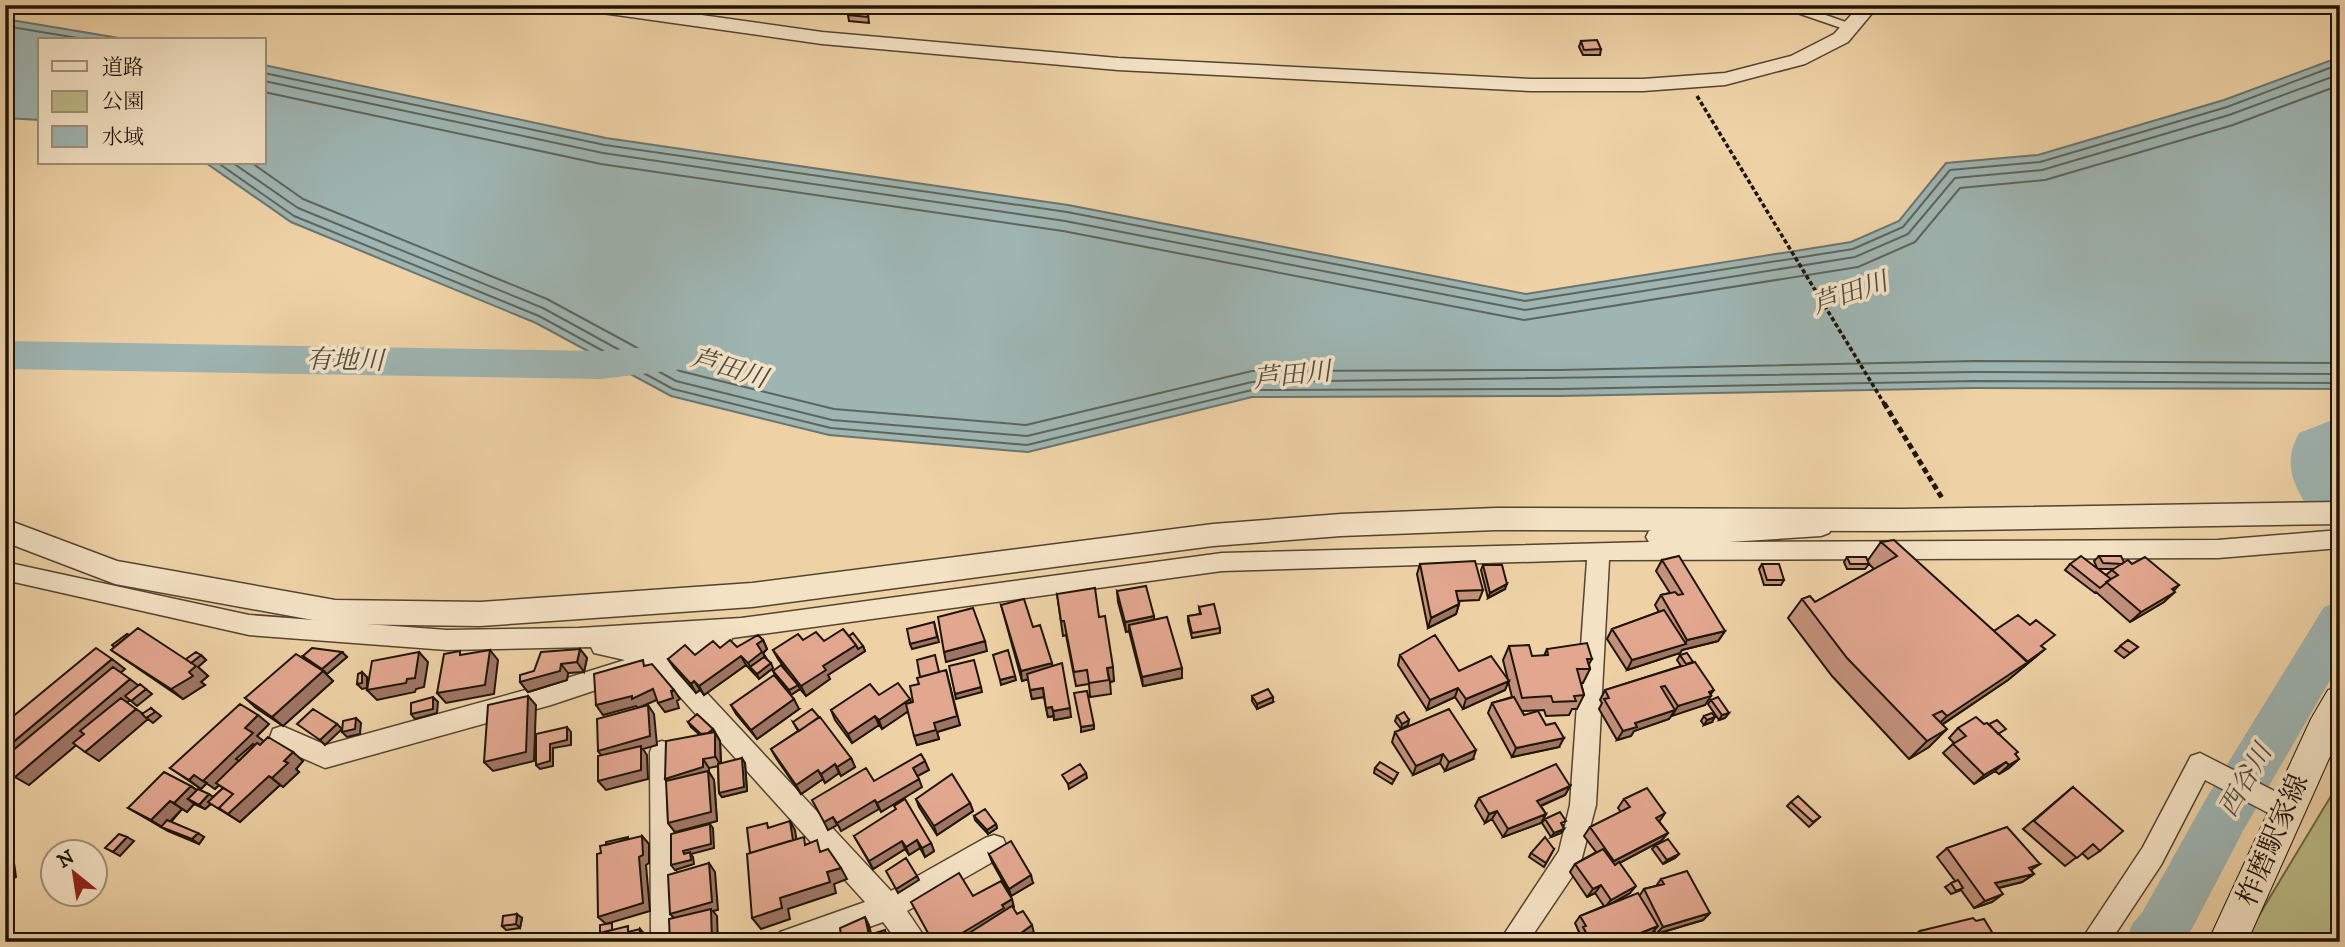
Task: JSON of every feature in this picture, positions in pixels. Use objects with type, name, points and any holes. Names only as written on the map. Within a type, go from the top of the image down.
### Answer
[{"type":"main road","name":"柞磨駅家線","points":[[2227,942],[2248,903],[2315,741],[2340,701]]},
{"type":"street","points":[[588,5],[822,38],[1118,64],[1531,85],[1643,85],[1726,79],[1798,60],[1827,48],[1860,18]]},
{"type":"street","points":[[1781,5],[1860,18]]},
{"type":"street","points":[[5,530],[115,572],[335,612],[480,614],[752,595],[1200,536],[1341,525],[1510,519],[1825,519],[2340,513]]},
{"type":"street","points":[[1636,550],[1639,540],[1647,537],[1809,530],[1821,527],[1825,519]]},
{"type":"street","points":[[5,570],[249,625],[447,640],[579,638],[741,628],[1222,562],[1636,550],[2218,549],[2340,539]]},
{"type":"street","points":[[1512,942],[1571,856],[1583,805],[1599,551]]},
{"type":"street","points":[[282,737],[325,757],[551,694],[657,656],[717,641],[741,628]]},
{"type":"street","points":[[579,638],[584,643],[657,656],[888,907],[915,942]]},
{"type":"street","points":[[662,752],[664,942]]},
{"type":"street","points":[[2093,942],[2119,910],[2166,837],[2200,764],[2287,810]]},
{"type":"street","points":[[790,942],[888,907],[994,846]]},
{"type":"path","points":[[1692,87],[1945,504]]},
{"type":"green space","points":[[2340,781],[2340,942],[2243,942]]},
{"type":"water","points":[[5,19],[119,38],[38,38],[38,120],[5,118]]},
{"type":"water","name":"芦田川","points":[[2340,57],[2340,389],[1974,388],[1560,396],[1252,397],[1028,452],[829,435],[671,396],[536,323],[291,222],[207,164],[266,164],[266,65],[606,138],[1068,205],[1526,294],[1851,242],[1899,221],[1946,163],[2038,155],[2224,100]]},
{"type":"building","points":[[849,5],[867,5],[868,17],[848,15]]},
{"type":"building","points":[[1597,40],[1601,49],[1584,50],[1581,41]]},
{"type":"building","points":[[1894,540],[2028,662],[1947,716],[1942,711],[1933,715],[1947,729],[1927,741],[1847,658],[1802,599],[1810,596],[1815,602],[1897,556],[1881,542]]},
{"type":"building","points":[[1679,556],[1725,631],[1687,640],[1661,595],[1675,592],[1678,595],[1683,594],[1662,560]]},
{"type":"building","points":[[2081,556],[2111,579],[2100,588],[2070,564]]},
{"type":"building","points":[[2099,556],[2121,556],[2124,562],[2103,563]]},
{"type":"building","points":[[1847,557],[1866,557],[1869,564],[1850,564]]},
{"type":"building","points":[[2145,557],[2179,585],[2172,589],[2175,592],[2141,612],[2106,582],[2118,575],[2112,570],[2128,560],[2132,564]]},
{"type":"building","points":[[1475,561],[1483,590],[1456,591],[1459,604],[1431,618],[1420,564]]},
{"type":"building","points":[[1762,564],[1779,564],[1784,580],[1767,580]]},
{"type":"building","points":[[1483,565],[1502,565],[1507,584],[1490,593]]},
{"type":"building","points":[[1146,586],[1154,616],[1125,622],[1117,591]]},
{"type":"building","points":[[1095,588],[1099,617],[1105,616],[1113,667],[1107,668],[1109,680],[1089,683],[1087,670],[1074,672],[1057,594]]},
{"type":"building","points":[[1024,599],[1033,627],[1040,625],[1052,663],[1021,671],[1001,605]]},
{"type":"building","points":[[1214,604],[1220,628],[1192,633],[1188,616],[1201,614],[1199,607]]},
{"type":"building","points":[[973,608],[985,641],[944,652],[938,617]]},
{"type":"building","points":[[1664,610],[1686,644],[1632,660],[1612,629]]},
{"type":"building","points":[[2018,615],[2030,625],[2036,620],[2055,635],[2041,646],[2045,649],[2027,662],[1994,631]]},
{"type":"building","points":[[1167,617],[1182,668],[1142,677],[1129,625]]},
{"type":"building","points":[[934,622],[937,637],[910,644],[907,629]]},
{"type":"building","points":[[138,628],[196,666],[189,672],[193,676],[171,689],[111,650]]},
{"type":"building","points":[[843,629],[856,645],[823,666],[826,670],[801,686],[773,650],[798,634],[803,640],[816,632],[824,641]]},
{"type":"building","points":[[853,633],[863,646],[858,649],[849,636]]},
{"type":"building","points":[[129,635],[114,647],[112,645]]},
{"type":"building","points":[[758,635],[763,640],[757,644],[762,652],[748,663],[741,656],[699,686],[694,681],[691,684],[668,659],[685,645],[695,655],[713,641],[720,648],[730,640],[737,647]]},
{"type":"building","points":[[1435,635],[1459,671],[1491,656],[1509,681],[1466,699],[1458,688],[1430,700],[1400,655]]},
{"type":"building","points":[[2128,640],[2138,647],[2130,653],[2120,646]]},
{"type":"building","points":[[1587,643],[1592,659],[1587,659],[1590,669],[1577,669],[1584,695],[1574,696],[1576,701],[1553,702],[1551,696],[1522,698],[1509,646],[1529,645],[1532,656],[1548,655],[1547,649]]},
{"type":"building","points":[[96,648],[112,659],[5,749],[5,723]]},
{"type":"building","points":[[312,648],[342,652],[322,669],[303,656]]},
{"type":"building","points":[[580,649],[577,662],[561,664],[560,671],[520,682],[520,675],[534,671],[541,652]]},
{"type":"building","points":[[490,650],[485,685],[437,693],[444,654],[460,651],[460,655]]},
{"type":"building","points":[[1008,650],[1015,676],[1000,680],[993,655]]},
{"type":"building","points":[[196,652],[201,655],[191,663],[186,659]]},
{"type":"building","points":[[419,652],[415,678],[407,679],[406,683],[367,690],[372,661]]},
{"type":"building","points":[[1687,653],[1693,662],[1686,664],[1680,655]]},
{"type":"building","points":[[296,654],[323,671],[272,717],[245,698]]},
{"type":"building","points":[[935,655],[939,672],[920,677],[917,660]]},
{"type":"building","points":[[764,657],[771,663],[757,674],[750,667]]},
{"type":"building","points":[[643,660],[644,666],[652,664],[674,690],[671,691],[673,698],[658,703],[653,689],[632,699],[632,696],[596,705],[594,674]]},
{"type":"building","points":[[974,660],[981,687],[955,694],[949,666]]},
{"type":"building","points":[[1695,662],[1714,690],[1709,692],[1711,696],[1678,706],[1665,686],[1661,687],[1675,710],[1635,723],[1637,727],[1623,731],[1604,699],[1609,698],[1605,690]]},
{"type":"building","points":[[1062,663],[1070,708],[1053,711],[1052,707],[1046,708],[1043,688],[1030,690],[1027,674]]},
{"type":"building","points":[[781,665],[798,685],[789,690],[773,671]]},
{"type":"building","points":[[113,667],[130,679],[15,777],[5,769],[5,757]]},
{"type":"building","points":[[946,670],[957,716],[934,723],[936,730],[914,736],[906,704],[913,702],[910,686],[919,684],[917,678]]},
{"type":"building","points":[[362,672],[362,683],[357,684],[358,674]]},
{"type":"building","points":[[774,675],[794,699],[751,730],[731,705]]},
{"type":"building","points":[[898,683],[910,699],[879,720],[875,716],[848,734],[831,710],[870,684],[879,695]]},
{"type":"building","points":[[140,684],[146,689],[131,701],[125,696]]},
{"type":"building","points":[[1268,689],[1273,697],[1257,704],[1252,696]]},
{"type":"building","points":[[1087,691],[1094,725],[1081,727],[1074,693]]},
{"type":"building","points":[[528,696],[526,752],[484,762],[488,705]]},
{"type":"building","points":[[433,697],[433,709],[411,714],[411,703]]},
{"type":"building","points":[[1514,697],[1524,715],[1538,711],[1546,725],[1555,723],[1564,738],[1516,748],[1492,703]]},
{"type":"building","points":[[1718,697],[1729,713],[1722,715],[1711,700]]},
{"type":"building","points":[[121,698],[136,709],[85,752],[73,743],[84,734],[80,731]]},
{"type":"building","points":[[240,704],[258,715],[245,728],[253,733],[203,781],[194,775],[189,780],[170,768]]},
{"type":"building","points":[[648,705],[650,736],[598,751],[597,719]]},
{"type":"building","points":[[151,708],[155,712],[146,718],[142,714]]},
{"type":"building","points":[[313,709],[337,724],[320,740],[297,724]]},
{"type":"building","points":[[812,709],[819,717],[799,731],[793,722]]},
{"type":"building","points":[[1449,709],[1476,750],[1449,762],[1443,754],[1416,766],[1395,732]]},
{"type":"building","points":[[1404,712],[1409,720],[1402,724],[1397,716]]},
{"type":"building","points":[[1712,713],[1715,717],[1707,720],[1704,716]]},
{"type":"building","points":[[697,714],[713,729],[708,733],[701,734],[688,722]]},
{"type":"building","points":[[820,717],[851,758],[837,767],[835,764],[821,774],[818,770],[796,785],[771,749]]},
{"type":"building","points":[[1976,717],[1984,724],[1987,723],[2018,752],[2015,754],[2019,759],[2009,765],[2006,762],[1984,775],[1953,744],[1966,736],[1958,728]]},
{"type":"building","points":[[356,718],[355,729],[342,732],[343,721]]},
{"type":"building","points":[[1997,720],[2006,729],[1998,734],[1989,724]]},
{"type":"building","points":[[567,727],[567,740],[550,744],[550,761],[536,765],[536,734]]},
{"type":"building","points":[[715,732],[715,757],[703,759],[703,767],[665,779],[666,741]]},
{"type":"building","points":[[268,737],[293,752],[284,761],[288,763],[272,778],[269,776],[228,814],[219,808],[233,794],[216,783],[257,743],[260,745]]},
{"type":"building","points":[[255,745],[239,761],[236,759]]},
{"type":"building","points":[[641,746],[641,770],[598,781],[598,756]]},
{"type":"building","points":[[921,754],[925,761],[913,768],[919,779],[877,803],[875,800],[837,823],[833,817],[824,822],[812,800],[866,768],[874,781]]},
{"type":"building","points":[[742,758],[744,787],[719,793],[718,764]]},
{"type":"building","points":[[1380,762],[1398,773],[1394,780],[1375,768]]},
{"type":"building","points":[[1080,764],[1086,773],[1068,784],[1062,775]]},
{"type":"building","points":[[1556,764],[1570,786],[1537,801],[1546,814],[1508,829],[1497,811],[1489,814],[1479,798]]},
{"type":"building","points":[[708,771],[711,812],[668,823],[666,781]]},
{"type":"building","points":[[164,772],[191,786],[174,803],[170,801],[151,820],[128,808]]},
{"type":"building","points":[[952,774],[970,803],[934,826],[916,799]]},
{"type":"building","points":[[2073,787],[2123,831],[2100,851],[2093,844],[2077,858],[2034,821]]},
{"type":"building","points":[[223,788],[233,794],[219,808],[224,812],[208,802]]},
{"type":"building","points":[[1647,788],[1665,813],[1656,818],[1668,833],[1614,861],[1590,827],[1630,807],[1624,799]]},
{"type":"building","points":[[198,789],[209,794],[199,805],[188,799]]},
{"type":"building","points":[[1798,796],[1820,817],[1813,822],[1791,802]]},
{"type":"building","points":[[905,799],[931,843],[922,848],[917,840],[906,847],[902,841],[869,861],[854,836],[896,809],[894,806]]},
{"type":"building","points":[[985,809],[996,824],[987,830],[974,816]]},
{"type":"building","points":[[1560,812],[1566,821],[1561,823],[1564,829],[1554,833],[1545,819]]},
{"type":"building","points":[[167,820],[198,833],[192,839],[161,827]]},
{"type":"building","points":[[790,821],[793,840],[750,853],[747,828],[767,823],[768,828]]},
{"type":"building","points":[[710,824],[711,844],[683,851],[684,854],[690,852],[691,860],[671,865],[671,834]]},
{"type":"building","points":[[2007,827],[2040,864],[2029,868],[2034,874],[1995,883],[2003,894],[1985,901],[1947,848]]},
{"type":"building","points":[[119,834],[127,837],[113,852],[108,850],[108,845]]},
{"type":"building","points":[[642,836],[643,855],[639,857],[643,903],[598,917],[597,854],[601,853],[600,846]]},
{"type":"building","points":[[804,837],[805,845],[817,840],[820,852],[828,849],[841,868],[827,872],[830,882],[780,898],[782,908],[752,918],[747,854]]},
{"type":"building","points":[[1545,837],[1554,849],[1546,863],[1531,853]]},
{"type":"building","points":[[628,839],[606,845],[606,842]]},
{"type":"building","points":[[1668,839],[1679,854],[1667,860],[1656,845]]},
{"type":"building","points":[[1011,841],[1031,875],[1009,889],[989,854]]},
{"type":"building","points":[[1603,849],[1615,865],[1619,862],[1636,886],[1611,900],[1601,885],[1593,889],[1575,864]]},
{"type":"building","points":[[906,858],[917,876],[896,889],[886,871]]},
{"type":"building","points":[[709,863],[712,902],[670,914],[668,875]]},
{"type":"building","points":[[1687,871],[1710,913],[1663,927],[1644,889],[1664,884],[1661,879]]},
{"type":"building","points":[[959,873],[973,896],[1001,881],[1012,899],[1002,905],[1004,908],[947,942],[933,942],[911,902]]},
{"type":"building","points":[[1958,880],[1963,888],[1956,891],[1951,883]]},
{"type":"building","points":[[1638,893],[1658,926],[1618,942],[1591,942],[1580,916]]},
{"type":"building","points":[[1012,906],[1017,914],[1023,911],[1032,925],[1009,942],[966,942],[963,937]]},
{"type":"building","points":[[711,909],[712,942],[670,942],[669,919]]},
{"type":"building","points":[[517,914],[516,924],[502,926],[503,916]]},
{"type":"building","points":[[865,917],[869,935],[885,930],[887,937],[896,934],[901,942],[842,942],[840,928]]},
{"type":"building","points":[[1973,918],[1976,921],[1984,919],[1998,942],[1926,942],[1920,931]]},
{"type":"building","points":[[612,923],[612,930],[600,933],[600,925]]},
{"type":"building","points":[[628,926],[628,932],[640,929],[640,942],[595,942],[596,934]]},
{"type":"waterway","name":"有地川","points":[[5,355],[601,365],[669,359]]},
{"type":"waterway","name":"西谷川","points":[[2320,491],[2310,469],[2314,444],[2340,433]]},
{"type":"waterway","name":"西谷川","points":[[2152,942],[2161,932],[2225,814],[2340,621]]}]
